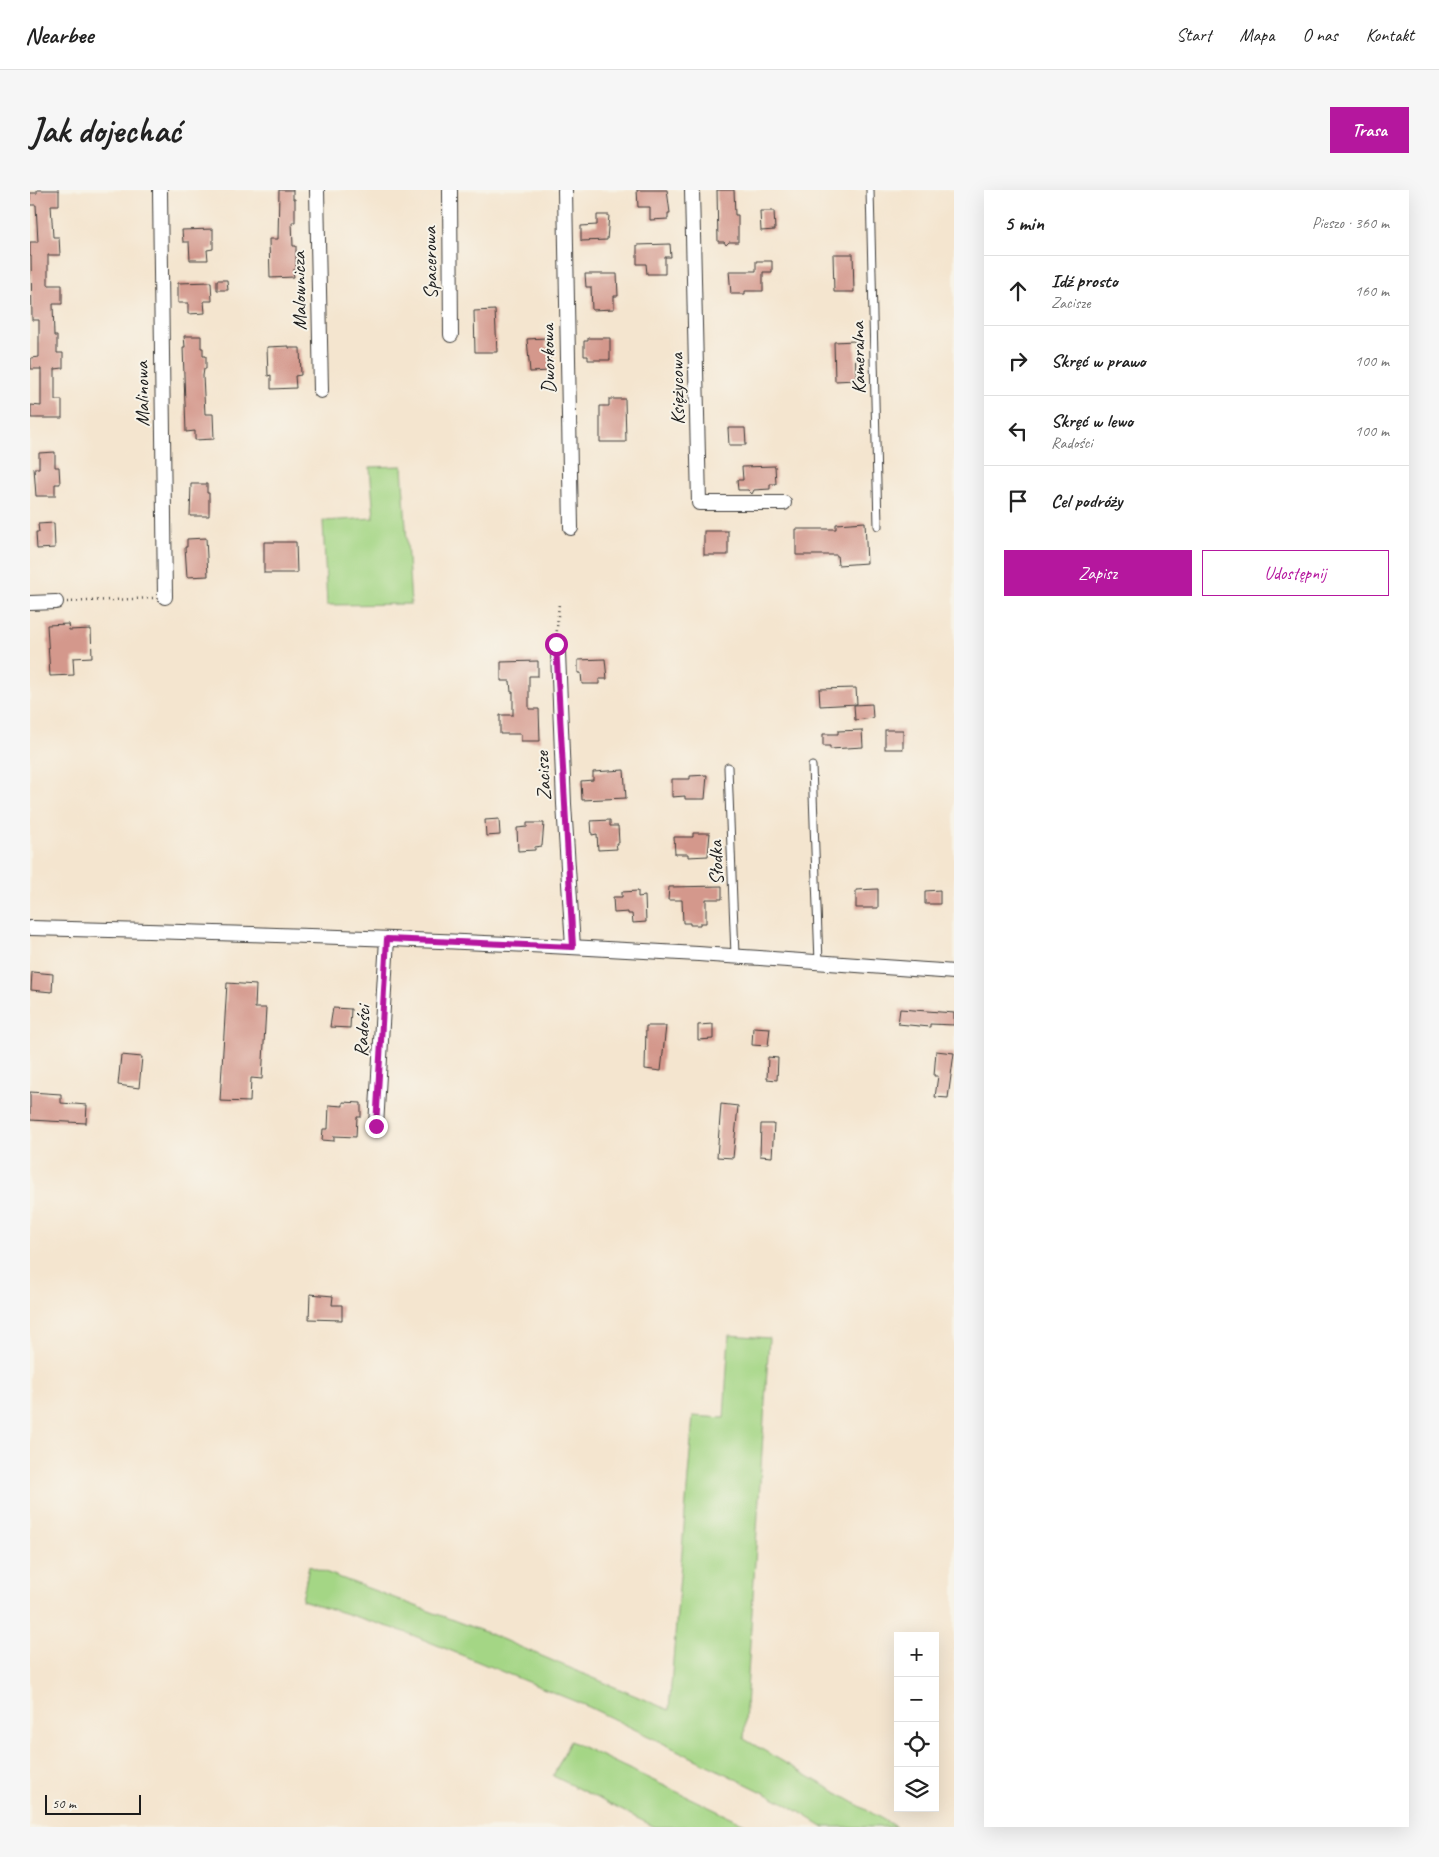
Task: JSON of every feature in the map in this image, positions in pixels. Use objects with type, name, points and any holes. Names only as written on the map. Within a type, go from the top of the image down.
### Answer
[{"type":"street","name":"Malinowa","points":[[160,190],[165,597]]},
{"type":"street","name":"Malownicza","points":[[317,190],[321,391]]},
{"type":"street","name":"Spacerowa","points":[[450,190],[451,335]]},
{"type":"street","name":"Dworkowa","points":[[565,190],[571,528]]},
{"type":"street","name":"Księżycowa","points":[[692,190],[699,503],[784,503]]},
{"type":"street","points":[[30,603],[56,602]]},
{"type":"street","name":"Zacisze","points":[[558,652],[564,804],[573,947]]},
{"type":"street","points":[[30,928],[225,932],[573,947],[735,956],[954,972]]},
{"type":"street","name":"Radości","points":[[376,1126],[387,939]]},
{"type":"lane","name":"Kameralna","points":[[870,190],[878,526]]},
{"type":"lane","points":[[812,766],[819,963]]},
{"type":"lane","name":"Słodka","points":[[728,768],[735,956]]},
{"type":"path","points":[[56,602],[165,597]]},
{"type":"path","points":[[558,652],[556,630],[559,603]]},
{"type":"green space","points":[[402,466],[411,604],[327,605],[323,521],[374,518],[370,467]]},
{"type":"green space","points":[[729,1335],[769,1338],[744,1739],[896,1827],[824,1827],[783,1802],[589,1707],[405,1632],[302,1600],[309,1566],[485,1632],[669,1710],[693,1416],[724,1418]]},
{"type":"green space","points":[[570,1741],[751,1827],[655,1827],[553,1776]]},
{"type":"building","points":[[37,190],[59,190],[59,205],[51,205],[53,237],[59,237],[60,255],[48,255],[48,285],[62,285],[62,304],[53,304],[54,336],[57,336],[57,353],[63,353],[63,368],[55,369],[55,400],[62,400],[62,418],[31,418],[31,405],[41,406],[41,369],[31,369],[31,358],[39,357],[39,320],[32,320],[30,256],[30,242],[38,242],[36,205],[30,205],[30,193],[37,193]]},
{"type":"building","points":[[279,190],[293,190],[293,199],[295,199],[295,222],[292,222],[293,246],[296,246],[296,270],[293,270],[294,277],[270,278],[269,239],[278,239]]},
{"type":"building","points":[[637,190],[667,190],[670,213],[668,213],[668,219],[650,220],[650,207],[638,207]]},
{"type":"building","points":[[717,190],[734,190],[735,215],[738,215],[738,242],[729,242],[726,245],[724,242],[718,242]]},
{"type":"building","points":[[760,211],[774,211],[775,230],[761,231]]},
{"type":"building","points":[[597,215],[609,215],[607,240],[581,241],[581,226],[597,225]]},
{"type":"building","points":[[213,229],[213,249],[207,250],[208,260],[190,260],[189,242],[183,242],[182,230]]},
{"type":"building","points":[[670,244],[671,257],[665,257],[665,274],[647,274],[646,264],[637,264],[637,245]]},
{"type":"building","points":[[833,254],[853,254],[854,292],[834,292]]},
{"type":"building","points":[[756,261],[772,261],[772,272],[763,272],[763,291],[745,291],[745,294],[731,294],[729,271],[756,271]]},
{"type":"building","points":[[585,274],[617,274],[618,296],[614,296],[614,309],[592,310],[591,287],[586,287]]},
{"type":"building","points":[[217,280],[227,280],[228,290],[217,290]]},
{"type":"building","points":[[211,282],[212,301],[204,301],[205,313],[188,314],[188,303],[178,303],[178,283]]},
{"type":"building","points":[[495,310],[497,352],[475,352],[474,311]]},
{"type":"building","points":[[184,336],[201,336],[203,356],[206,356],[206,369],[204,369],[203,376],[205,414],[213,414],[214,439],[195,440],[195,431],[186,432]]},
{"type":"building","points":[[546,338],[546,347],[550,347],[550,371],[530,372],[527,339]]},
{"type":"building","points":[[588,338],[610,338],[610,360],[588,360],[588,356],[584,356],[584,341],[588,341]]},
{"type":"building","points":[[855,341],[856,380],[835,381],[834,342]]},
{"type":"building","points":[[289,346],[289,348],[300,348],[301,375],[295,376],[296,388],[271,389],[271,375],[268,376],[267,347]]},
{"type":"building","points":[[609,399],[625,399],[626,442],[600,442],[600,406],[609,406]]},
{"type":"building","points":[[728,428],[745,428],[746,445],[729,445]]},
{"type":"building","points":[[55,452],[55,467],[59,467],[60,484],[55,484],[55,496],[36,496],[34,468],[39,468],[39,453]]},
{"type":"building","points":[[775,466],[776,484],[770,484],[770,489],[754,490],[752,494],[748,490],[738,490],[737,480],[743,480],[742,467]]},
{"type":"building","points":[[191,484],[207,484],[209,516],[190,516]]},
{"type":"building","points":[[865,522],[867,563],[838,565],[837,555],[796,555],[796,529],[836,529],[836,524]]},
{"type":"building","points":[[54,523],[55,548],[37,549],[36,532],[39,532],[38,524]]},
{"type":"building","points":[[704,531],[728,531],[728,555],[704,555]]},
{"type":"building","points":[[206,538],[208,576],[187,577],[185,547],[187,547],[187,539]]},
{"type":"building","points":[[264,542],[296,542],[297,573],[264,573]]},
{"type":"building","points":[[68,624],[69,630],[91,629],[92,657],[73,658],[74,675],[50,676],[47,625]]},
{"type":"building","points":[[605,659],[607,679],[599,679],[599,684],[582,684],[581,673],[578,673],[578,660]]},
{"type":"building","points":[[538,661],[538,676],[529,676],[529,709],[539,709],[540,741],[521,741],[521,734],[500,734],[500,715],[513,715],[513,692],[511,692],[510,681],[501,681],[501,662]]},
{"type":"building","points":[[856,688],[857,704],[820,706],[819,689]]},
{"type":"building","points":[[872,704],[873,718],[855,720],[854,705]]},
{"type":"building","points":[[862,730],[863,747],[830,749],[830,746],[823,746],[823,734],[838,734],[838,731]]},
{"type":"building","points":[[885,730],[903,730],[903,749],[885,749]]},
{"type":"building","points":[[624,770],[626,798],[582,800],[581,781],[593,780],[593,772]]},
{"type":"building","points":[[707,775],[705,799],[685,799],[685,796],[672,797],[672,779],[690,779],[690,776]]},
{"type":"building","points":[[499,819],[500,835],[486,836],[485,820]]},
{"type":"building","points":[[610,820],[610,826],[618,826],[619,843],[616,843],[617,849],[598,850],[597,834],[592,835],[591,821]]},
{"type":"building","points":[[527,823],[544,823],[542,846],[535,847],[535,850],[518,851],[517,828],[527,827]]},
{"type":"building","points":[[693,833],[710,833],[708,856],[688,857],[688,854],[675,854],[674,837],[693,837]]},
{"type":"building","points":[[722,886],[722,899],[706,899],[706,923],[700,923],[700,925],[683,923],[682,900],[668,900],[669,887]]},
{"type":"building","points":[[878,889],[878,908],[856,908],[856,890]]},
{"type":"building","points":[[940,890],[940,904],[925,904],[925,891]]},
{"type":"building","points":[[638,891],[638,897],[645,896],[646,922],[633,923],[632,914],[628,914],[628,912],[614,913],[613,897],[622,897],[622,892]]},
{"type":"building","points":[[32,972],[53,974],[52,992],[31,990]]},
{"type":"building","points":[[227,983],[256,985],[255,1008],[266,1008],[262,1079],[251,1078],[250,1102],[220,1101]]},
{"type":"building","points":[[333,1008],[351,1009],[350,1028],[330,1027]]},
{"type":"building","points":[[900,1009],[954,1013],[954,1025],[930,1024],[930,1027],[898,1024]]},
{"type":"building","points":[[713,1024],[713,1039],[698,1040],[698,1025]]},
{"type":"building","points":[[646,1026],[666,1026],[661,1071],[645,1069]]},
{"type":"building","points":[[753,1027],[770,1028],[768,1046],[752,1045]]},
{"type":"building","points":[[936,1051],[954,1053],[948,1098],[935,1097],[938,1076],[934,1076]]},
{"type":"building","points":[[121,1055],[142,1057],[139,1088],[118,1085]]},
{"type":"building","points":[[768,1057],[778,1058],[777,1080],[767,1079]]},
{"type":"building","points":[[30,1092],[61,1094],[61,1103],[87,1105],[86,1123],[30,1120]]},
{"type":"building","points":[[343,1102],[361,1103],[361,1117],[357,1117],[356,1137],[334,1136],[334,1141],[322,1140],[323,1129],[328,1129],[329,1105],[343,1106]]},
{"type":"building","points":[[721,1104],[738,1106],[733,1158],[717,1157]]},
{"type":"building","points":[[761,1124],[774,1124],[772,1157],[760,1156]]},
{"type":"building","points":[[310,1294],[333,1296],[332,1305],[342,1305],[342,1320],[309,1319]]},
{"type":"route","points":[[376,1126],[387,939],[573,947],[571,886],[564,804],[558,652],[556,644]]}]
